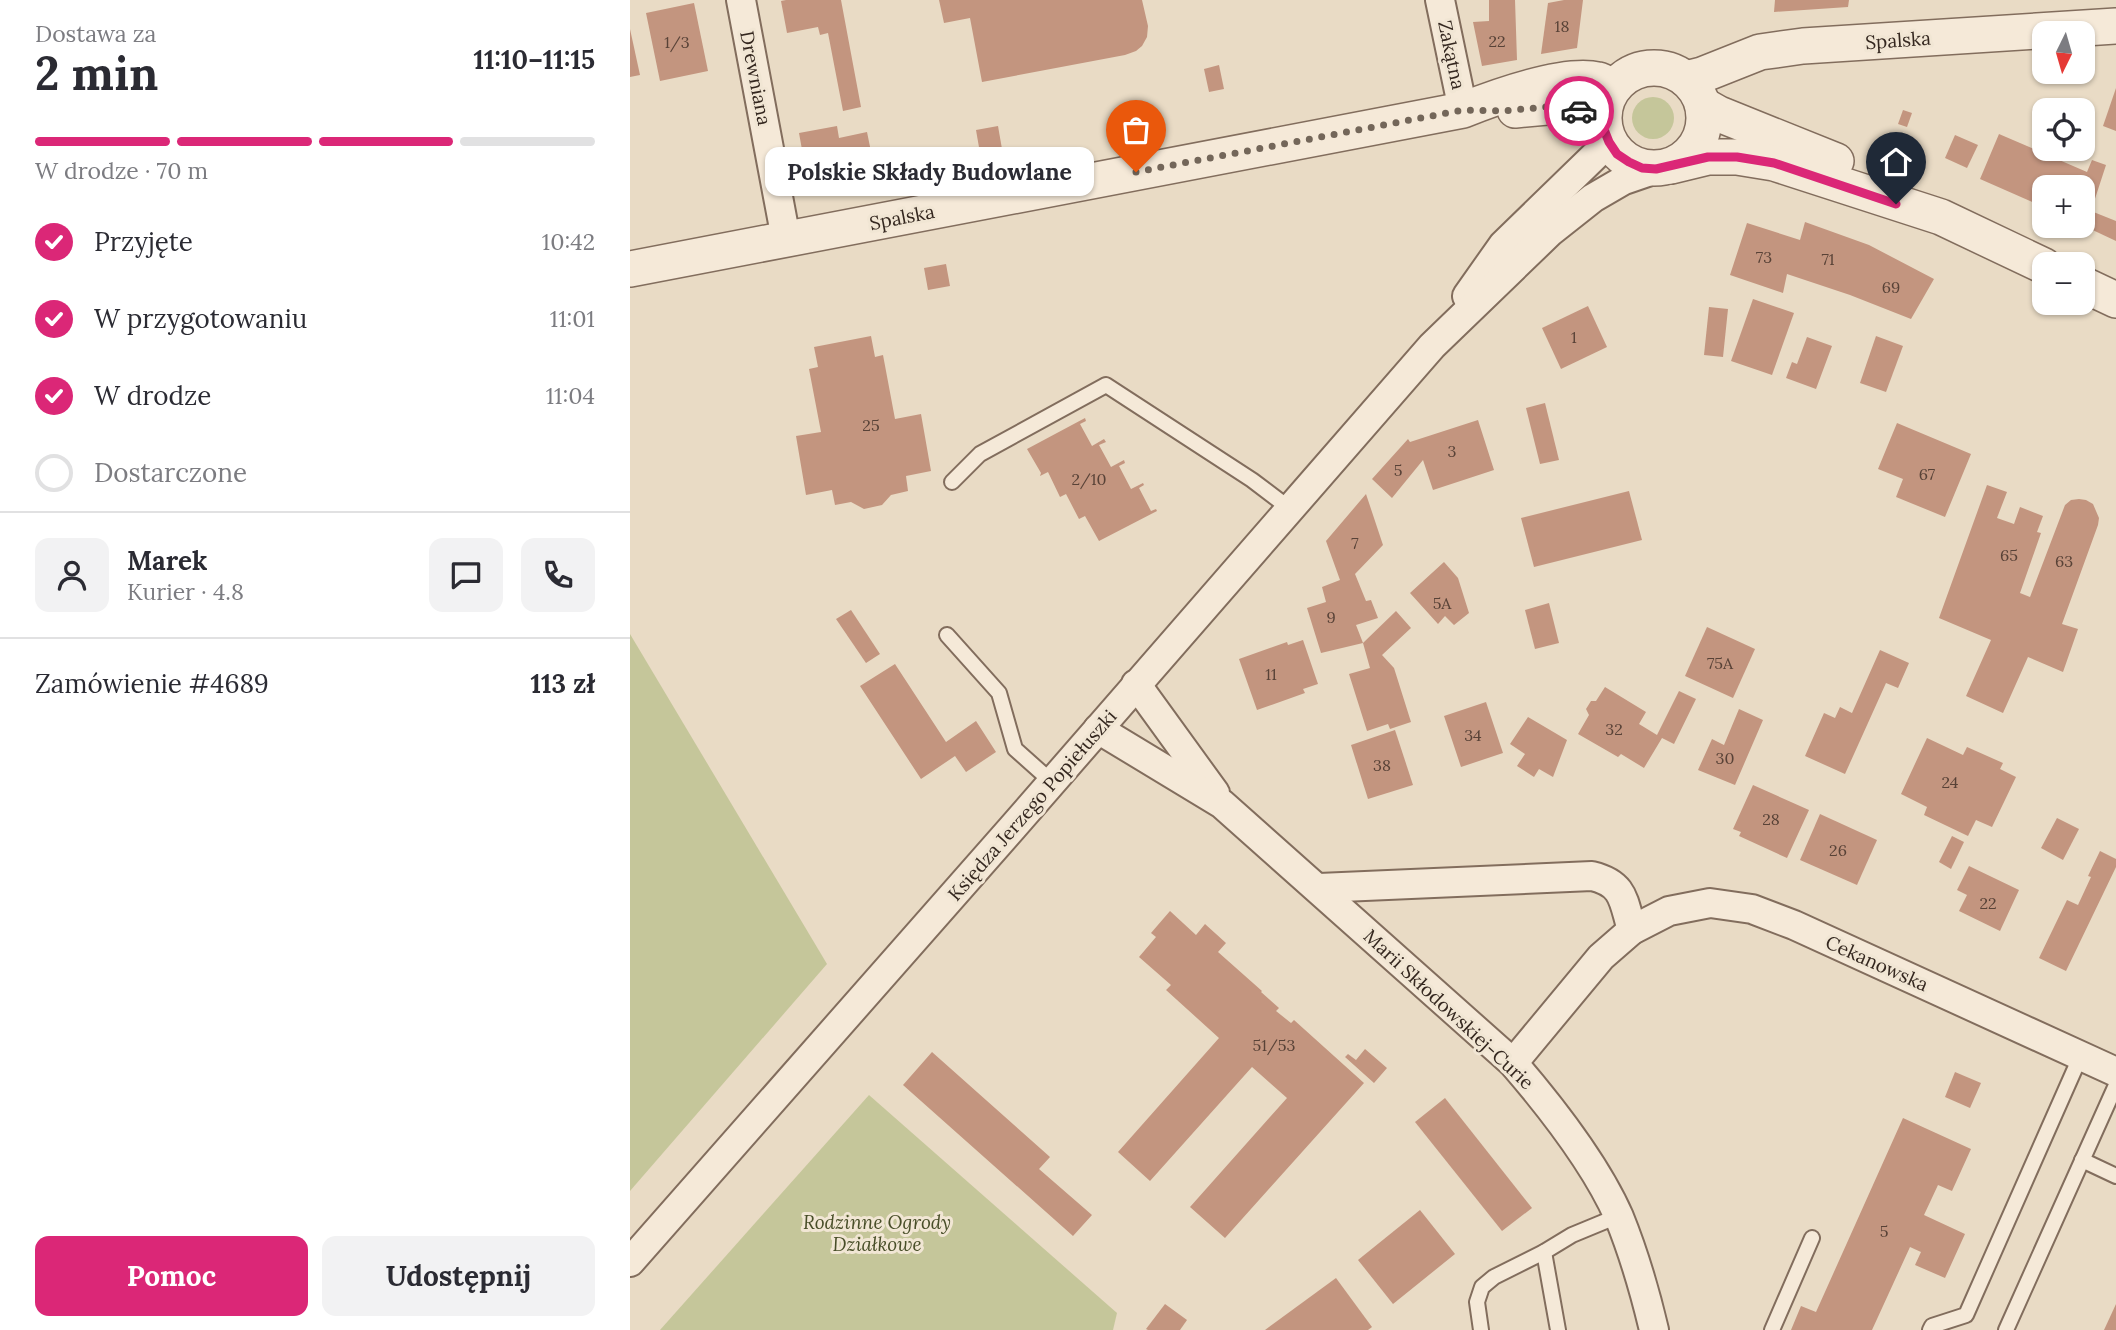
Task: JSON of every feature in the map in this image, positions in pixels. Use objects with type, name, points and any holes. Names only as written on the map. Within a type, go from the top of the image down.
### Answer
[{"type":"street","name":"Drewniana","points":[[741,0],[786,239]]},
{"type":"street","name":"Zakątna","points":[[1440,0],[1463,110]]},
{"type":"street","name":"Spalska","points":[[1694,92],[1702,75],[1760,52],[1803,46],[2116,26]]},
{"type":"street","points":[[1941,218],[1774,163],[1737,157],[1708,157],[1664,167],[1642,168],[1617,154],[1607,137],[1603,117],[1606,102],[1613,88],[1625,76],[1639,69],[1671,71],[1719,114],[1860,170],[1941,218],[2032,260]]},
{"type":"street","name":"Spalska","points":[[630,269],[1463,110],[1499,96],[1570,79],[1599,80],[1613,88]]},
{"type":"street","points":[[1664,167],[1685,159],[1696,147],[1702,134],[1704,120],[1694,92]]},
{"type":"street","name":"Spalska","points":[[1463,110],[1502,111],[1558,106],[1578,110],[1607,137]]},
{"type":"street","name":"Księdza Jerzego Popiełuszki","points":[[1432,346],[1503,245],[1607,137]]},
{"type":"street","name":"Księdza Jerzego Popiełuszki","points":[[630,1262],[1432,346],[1550,232],[1592,198],[1624,180],[1664,167]]},
{"type":"street","points":[[2095,290],[2116,300]]},
{"type":"street","name":"Marii Skłodowskiej-Curie","points":[[1136,684],[1222,804]]},
{"type":"street","name":"Marii Skłodowskiej-Curie","points":[[1098,729],[1222,804],[1513,1063],[1552,1110],[1593,1171],[1618,1216],[1644,1288],[1654,1330]]},
{"type":"street","points":[[1319,888],[1592,876],[1607,879],[1619,889],[1632,930]]},
{"type":"street","name":"Cekanowska","points":[[1513,1063],[1601,957],[1632,930],[1670,911],[1710,903],[1752,909],[1794,925],[2116,1072]]},
{"type":"lane","points":[[952,482],[980,454],[1106,385],[1252,480],[1289,508]]},
{"type":"lane","points":[[947,635],[999,693],[1015,749],[1052,782]]},
{"type":"lane","points":[[1930,1330],[1932,1326],[1966,1315],[2081,1055]]},
{"type":"lane","points":[[2006,1330],[2116,1085]]},
{"type":"lane","points":[[2082,1160],[2116,1176]]},
{"type":"lane","points":[[1481,1330],[1477,1302],[1482,1287],[1494,1277],[1572,1235],[1618,1216]]},
{"type":"lane","points":[[1772,1330],[1812,1238]]},
{"type":"lane","points":[[1544,1252],[1558,1330]]},
{"type":"green space","points":[[1653,97],[1668,103],[1674,118],[1668,133],[1653,139],[1638,133],[1632,118],[1638,103]]},
{"type":"green space","points":[[630,634],[827,964],[630,1191]]},
{"type":"green space","name":"Rodzinne Ogrody Działkowe","points":[[869,1095],[1117,1313],[1113,1330],[660,1330]]},
{"type":"building","points":[[841,0],[861,107],[843,111],[828,33],[820,35],[818,27],[787,33],[781,1]]},
{"type":"building","points":[[939,0],[1142,0],[1148,26],[1147,37],[1136,51],[1125,55],[982,82],[970,18],[944,23]]},
{"type":"building","points":[[1489,0],[1515,0],[1517,60],[1482,66],[1473,22],[1489,21]]},
{"type":"building","points":[[1583,0],[1577,48],[1541,54],[1548,3]]},
{"type":"building","points":[[1775,0],[1849,0],[1848,7],[1774,12]]},
{"type":"building","points":[[694,3],[708,71],[660,81],[646,13]]},
{"type":"building","points":[[630,29],[640,75],[630,77]]},
{"type":"building","points":[[1219,65],[1224,89],[1209,92],[1204,69]]},
{"type":"building","points":[[2116,88],[2116,131],[2103,126]]},
{"type":"building","points":[[1903,110],[1912,113],[1907,127],[1898,124]]},
{"type":"building","points":[[837,126],[839,138],[867,132],[877,181],[810,194],[799,133]]},
{"type":"building","points":[[998,126],[1002,149],[980,153],[976,130]]},
{"type":"building","points":[[1999,134],[2032,148],[2032,161],[2062,161],[2087,172],[2092,161],[2106,165],[2095,199],[2095,175],[2032,175],[2032,202],[1980,179]]},
{"type":"building","points":[[1955,135],[1978,145],[1967,168],[1945,158]]},
{"type":"building","points":[[2095,213],[2116,221],[2116,241],[2095,231]]},
{"type":"building","points":[[1805,222],[1869,245],[1934,279],[1911,319],[1787,274],[1783,293],[1730,275],[1747,223],[1800,240]]},
{"type":"building","points":[[946,264],[950,286],[928,290],[924,268]]},
{"type":"building","points":[[1753,299],[1794,313],[1772,375],[1731,361]]},
{"type":"building","points":[[1588,306],[1607,347],[1561,369],[1542,328]]},
{"type":"building","points":[[1709,307],[1728,309],[1723,357],[1704,355]]},
{"type":"building","points":[[871,336],[875,357],[883,355],[895,419],[921,414],[931,471],[906,476],[908,491],[891,495],[882,505],[864,509],[851,502],[835,505],[832,490],[806,495],[796,436],[821,432],[809,369],[818,367],[814,347]]},
{"type":"building","points":[[1876,336],[1903,346],[1886,392],[1860,383]]},
{"type":"building","points":[[1807,337],[1832,346],[1816,389],[1786,378],[1792,362],[1797,364]]},
{"type":"building","points":[[1545,403],[1559,460],[1540,464],[1526,408]]},
{"type":"building","points":[[1085,418],[1086,421],[1080,424],[1092,446],[1104,439],[1106,442],[1099,445],[1111,467],[1124,460],[1125,463],[1119,466],[1131,489],[1143,483],[1139,488],[1151,511],[1157,511],[1099,541],[1085,516],[1079,519],[1066,494],[1060,497],[1048,472],[1040,476],[1041,473],[1027,449]]},
{"type":"building","points":[[1478,420],[1494,470],[1433,490],[1423,460],[1392,498],[1372,479],[1408,439],[1410,442]]},
{"type":"building","points":[[1897,423],[1971,454],[1945,517],[1896,497],[1903,479],[1878,469]]},
{"type":"building","points":[[1987,485],[2007,492],[1997,518],[2014,524],[2020,507],[2043,516],[2037,532],[2041,533],[2020,593],[2030,597],[2065,505],[2071,500],[2086,500],[2093,504],[2099,518],[2062,624],[2078,629],[2063,672],[2028,657],[2003,713],[1966,696],[1991,640],[1939,618]]},
{"type":"building","points":[[1629,491],[1642,540],[1534,567],[1521,518]]},
{"type":"building","points":[[1366,494],[1383,545],[1355,574],[1366,601],[1371,600],[1378,618],[1356,625],[1363,643],[1321,653],[1307,608],[1326,602],[1322,587],[1340,580],[1326,541]]},
{"type":"building","points":[[1444,562],[1458,578],[1469,613],[1454,625],[1445,616],[1438,624],[1410,593]]},
{"type":"building","points":[[1549,603],[1559,643],[1535,649],[1525,610]]},
{"type":"building","points":[[851,610],[880,654],[866,663],[836,619]]},
{"type":"building","points":[[1396,611],[1411,628],[1382,655],[1394,668],[1411,722],[1390,729],[1388,724],[1367,731],[1349,674],[1370,668],[1363,643]]},
{"type":"building","points":[[1707,627],[1755,649],[1733,698],[1685,676]]},
{"type":"building","points":[[1303,640],[1318,684],[1303,689],[1305,693],[1257,710],[1239,659],[1287,642],[1288,645]]},
{"type":"building","points":[[1880,650],[1909,663],[1898,688],[1886,683],[1845,774],[1805,756],[1824,713],[1835,718],[1840,707],[1852,713]]},
{"type":"building","points":[[895,664],[946,742],[976,721],[996,752],[966,772],[955,756],[921,779],[860,686]]},
{"type":"building","points":[[1605,687],[1646,712],[1639,724],[1657,735],[1679,691],[1696,699],[1674,744],[1662,738],[1644,768],[1621,754],[1618,757],[1578,734],[1589,715],[1586,709],[1591,701],[1596,701]]},
{"type":"building","points":[[1486,702],[1503,753],[1461,767],[1444,716]]},
{"type":"building","points":[[1739,709],[1763,720],[1735,785],[1698,770],[1712,739],[1724,745]]},
{"type":"building","points":[[1528,717],[1567,740],[1553,777],[1539,769],[1534,777],[1517,766],[1525,754],[1510,744]]},
{"type":"building","points":[[1395,730],[1413,785],[1368,799],[1351,745]]},
{"type":"building","points":[[1927,738],[1963,755],[1967,747],[2003,763],[2000,769],[2016,777],[1992,827],[1976,820],[1968,836],[1924,815],[1927,807],[1901,794]]},
{"type":"building","points":[[1753,785],[1809,810],[1787,858],[1739,836],[1741,832],[1733,829]]},
{"type":"building","points":[[1820,814],[1877,840],[1857,885],[1800,860]]},
{"type":"building","points":[[2057,818],[2079,829],[2063,860],[2041,848]]},
{"type":"building","points":[[1952,836],[1964,842],[1951,869],[1939,862]]},
{"type":"building","points":[[2100,851],[2116,859],[2116,867],[2066,971],[2039,958],[2067,900],[2078,905]]},
{"type":"building","points":[[1969,866],[2019,890],[2000,931],[1959,911],[1967,895],[1957,890]]},
{"type":"building","points":[[1170,911],[1196,935],[1205,924],[1226,943],[1218,952],[1279,1008],[1276,1011],[1291,1023],[1294,1020],[1364,1083],[1225,1238],[1190,1207],[1287,1098],[1252,1067],[1150,1181],[1118,1152],[1219,1038],[1166,990],[1171,985],[1139,957],[1156,937],[1151,933]]},
{"type":"building","points":[[1365,1049],[1387,1068],[1374,1083],[1345,1057],[1348,1054],[1356,1060]]},
{"type":"building","points":[[932,1052],[1050,1157],[1039,1169],[1092,1215],[1073,1236],[903,1085]]},
{"type":"building","points":[[1955,1072],[1981,1083],[1970,1108],[1945,1097]]},
{"type":"building","points":[[1445,1098],[1532,1208],[1502,1231],[1415,1122]]},
{"type":"building","points":[[1903,1118],[1971,1149],[1952,1191],[1938,1185],[1924,1215],[1965,1234],[1945,1278],[1915,1265],[1921,1252],[1910,1247],[1872,1330],[1791,1330],[1801,1306],[1816,1312]]},
{"type":"building","points":[[1420,1210],[1455,1254],[1393,1304],[1358,1260]]},
{"type":"building","points":[[1336,1278],[1372,1327],[1368,1330],[1265,1330]]},
{"type":"building","points":[[1165,1304],[1187,1320],[1180,1330],[1146,1329]]},
{"type":"building","points":[[2116,1304],[2116,1330],[2104,1330]]},
{"type":"way so far","points":[[1136,172],[1463,110],[1502,111],[1558,106],[1579,111]]},
{"type":"place","name":"Polskie Składy Budowlane","points":[[1136,172]]},
{"type":"route","points":[[1579,111],[1605,132],[1617,154],[1642,168],[1656,169],[1708,157],[1737,157],[1774,163],[1896,204]]}]
